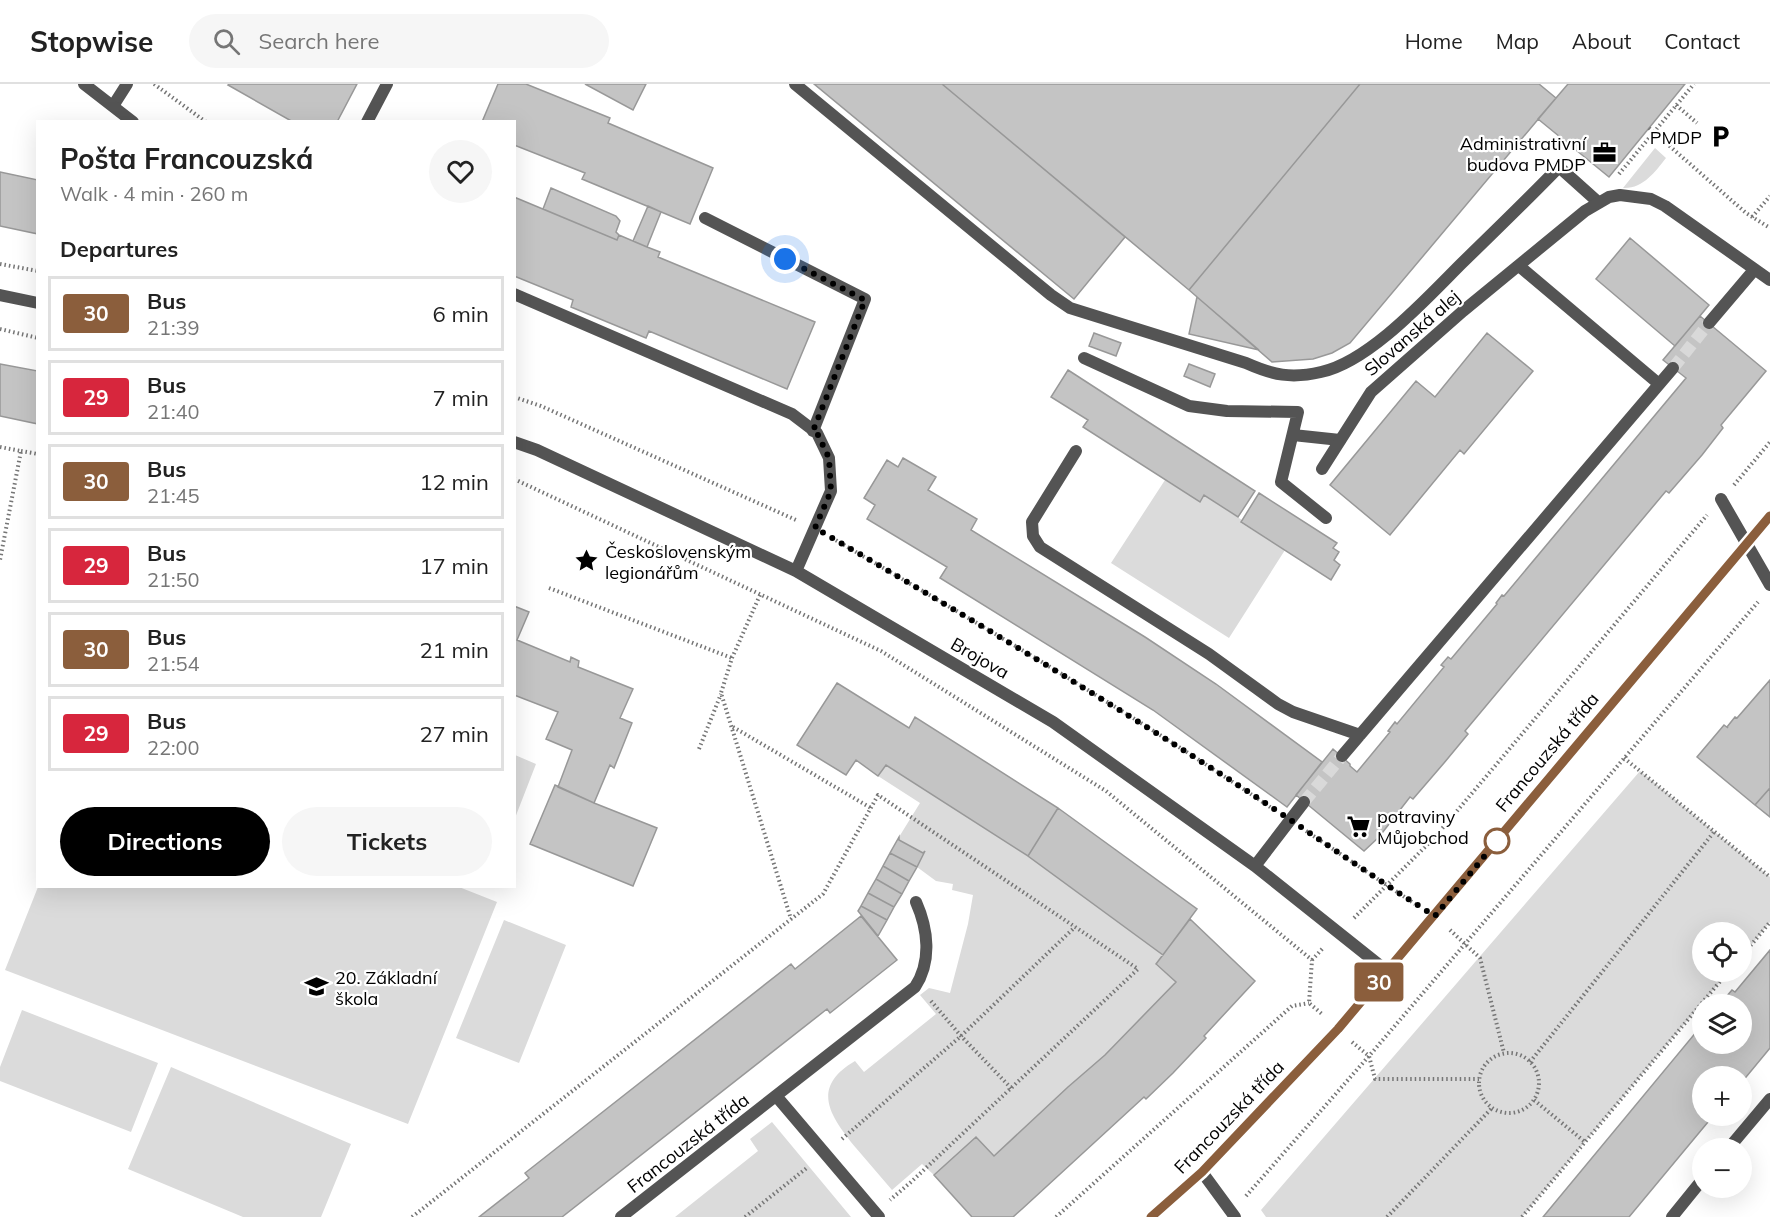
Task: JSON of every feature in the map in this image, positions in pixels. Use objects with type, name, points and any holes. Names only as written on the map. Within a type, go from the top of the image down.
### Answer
[{"type":"street","points":[[84,84],[130,120]]},
{"type":"street","points":[[113,106],[127,84]]},
{"type":"street","points":[[368,120],[387,84]]},
{"type":"street","points":[[795,84],[1051,295],[1070,308],[1246,363],[1268,373],[1292,377],[1324,372],[1354,358],[1390,333],[1559,167],[1603,199],[1631,195],[1651,199],[1665,206],[1770,280]]},
{"type":"street","name":"Slovanská alej","points":[[1322,469],[1371,392],[1463,311],[1603,199]]},
{"type":"street","points":[[705,218],[865,300],[813,431]]},
{"type":"street","points":[[1519,266],[1659,384]]},
{"type":"street","points":[[1709,323],[1755,270]]},
{"type":"street","points":[[0,295],[36,303]]},
{"type":"street","points":[[516,295],[792,414],[817,433],[829,458],[831,491],[796,571]]},
{"type":"street","points":[[1084,358],[1189,406],[1227,411],[1298,412],[1281,482],[1326,518]]},
{"type":"street","points":[[1342,756],[1673,368]]},
{"type":"street","points":[[1293,435],[1340,440]]},
{"type":"street","name":"Brojova","points":[[516,443],[537,450],[796,571],[1053,722],[1255,866],[1388,972]]},
{"type":"street","points":[[1076,451],[1032,522],[1033,536],[1040,547],[1209,654],[1278,704],[1293,712],[1360,735]]},
{"type":"street","points":[[1721,499],[1770,584]]},
{"type":"street","name":"Francouzská třída","points":[[1151,1217],[1202,1172],[1338,1029],[1770,516]]},
{"type":"street","points":[[1255,866],[1304,802]]},
{"type":"street","points":[[916,902],[924,919],[926,950],[922,978],[917,984]]},
{"type":"street","name":"Francouzská třída","points":[[621,1217],[777,1097],[917,984]]},
{"type":"street","name":"Francouzská třída","points":[[777,1097],[876,1214]]},
{"type":"street","points":[[1737,1138],[1770,1098]]},
{"type":"street","points":[[1202,1172],[1232,1214]]},
{"type":"street","points":[[1672,1217],[1692,1192]]},
{"type":"path","points":[[154,84],[203,120]]},
{"type":"path","points":[[1603,199],[1618,175],[1694,84]]},
{"type":"path","points":[[1676,105],[1697,123]]},
{"type":"path","points":[[1649,128],[1752,217],[1770,228]]},
{"type":"path","points":[[1752,217],[1770,195]]},
{"type":"path","points":[[0,264],[36,271]]},
{"type":"path","points":[[0,329],[36,338]]},
{"type":"path","points":[[516,398],[541,406],[815,528],[988,628],[1221,774],[1386,886],[1435,916],[1480,958],[1504,1053]]},
{"type":"path","points":[[1479,1079],[1375,1079],[1369,1056],[1310,1003],[1312,960],[1434,837],[1770,442]]},
{"type":"path","points":[[0,447],[36,454]]},
{"type":"path","points":[[0,560],[21,451]]},
{"type":"path","points":[[516,480],[882,651],[1106,791],[1312,960]]},
{"type":"path","points":[[549,588],[732,658]]},
{"type":"path","points":[[699,749],[732,658],[760,595]]},
{"type":"path","points":[[1232,1214],[1762,598]]},
{"type":"path","points":[[721,693],[791,919]]},
{"type":"path","points":[[732,727],[871,808]]},
{"type":"path","points":[[1624,758],[1770,877]]},
{"type":"path","points":[[412,1217],[823,894],[878,795],[1138,969],[876,1214]]},
{"type":"path","points":[[1530,1062],[1714,832]]},
{"type":"path","points":[[1752,944],[1770,922]]},
{"type":"path","points":[[746,1217],[825,1154],[961,1036],[1075,927]]},
{"type":"path","points":[[1522,1217],[1720,982]]},
{"type":"path","points":[[917,984],[961,1036],[1012,1089]]},
{"type":"path","points":[[1056,1217],[1292,1006],[1310,1003]]},
{"type":"path","points":[[1504,1053],[1522,1056],[1530,1062],[1539,1080],[1534,1100],[1519,1112],[1500,1112],[1492,1108],[1481,1095],[1479,1079],[1482,1070],[1487,1062],[1504,1053]]},
{"type":"path","points":[[1534,1100],[1585,1142]]},
{"type":"path","points":[[1387,1217],[1492,1108]]},
{"type":"shaded area","points":[[1655,148],[1666,158],[1662,163],[1642,183],[1623,188]]},
{"type":"shaded area","points":[[1165,480],[1199,501],[1204,495],[1242,520],[1241,523],[1285,550],[1229,638],[1111,563]]},
{"type":"shaded area","points":[[516,755],[536,764],[516,815]]},
{"type":"shaded area","points":[[886,765],[1028,856],[1163,955],[1156,965],[1176,982],[1105,1055],[994,1156],[976,1137],[934,1175],[922,1164],[892,1190],[839,1125],[829,1103],[829,1092],[832,1082],[841,1071],[855,1061],[864,1072],[936,1014],[920,995],[929,988],[950,993],[973,895],[952,890],[953,884],[936,881],[917,867],[925,851],[923,853],[899,840],[899,837],[920,803],[878,776]]},
{"type":"shaded area","points":[[1640,771],[1770,877],[1770,922],[1752,944],[1752,922],[1692,922],[1692,982],[1720,982],[1710,994],[1692,994],[1692,1015],[1522,1217],[1266,1217],[1261,1210]]},
{"type":"shaded area","points":[[38,888],[462,888],[497,902],[408,1124],[5,970]]},
{"type":"shaded area","points":[[504,920],[566,945],[519,1063],[456,1038]]},
{"type":"shaded area","points":[[22,1010],[158,1063],[131,1132],[0,1081],[0,1067]]},
{"type":"shaded area","points":[[171,1067],[351,1144],[321,1217],[243,1217],[128,1169]]},
{"type":"shaded area","points":[[772,1122],[851,1217],[675,1217],[758,1151],[750,1139]]},
{"type":"building","points":[[357,84],[338,120],[289,120],[228,85]]},
{"type":"building","points":[[498,84],[526,84],[610,118],[608,123],[713,168],[690,224],[582,179],[585,173],[516,146],[516,120],[483,120]]},
{"type":"building","points":[[585,84],[646,84],[633,110]]},
{"type":"building","points":[[814,84],[942,84],[1125,237],[1074,299]]},
{"type":"building","points":[[942,84],[1360,84],[1189,290]]},
{"type":"building","points":[[1360,84],[1539,84],[1556,98],[1350,343],[1332,353],[1313,359],[1272,362],[1189,290]]},
{"type":"building","name":"Administrativní budova PMDP","points":[[1568,84],[1685,84],[1609,177],[1538,119]]},
{"type":"building","points":[[0,172],[36,180],[36,234],[0,226]]},
{"type":"building","points":[[551,188],[616,216],[620,221],[616,232],[619,235],[617,240],[543,209]]},
{"type":"building","points":[[516,198],[617,240],[619,235],[660,252],[658,257],[815,322],[787,389],[649,331],[646,338],[571,307],[573,300],[516,277]]},
{"type":"building","points":[[648,206],[661,212],[647,247],[633,241]]},
{"type":"building","points":[[1630,238],[1709,305],[1675,346],[1596,279]]},
{"type":"building","points":[[1197,297],[1259,350],[1189,334]]},
{"type":"building","points":[[1700,316],[1766,371],[1721,425],[1723,428],[1702,455],[1669,493],[1666,491],[1465,731],[1468,734],[1444,763],[1413,799],[1410,797],[1379,837],[1364,851],[1296,795],[1333,749],[1357,772],[1390,732],[1388,731],[1395,722],[1397,724],[1444,667],[1441,665],[1448,657],[1451,659],[1502,595],[1504,596],[1686,378],[1663,360]]},
{"type":"building","points":[[1094,333],[1121,343],[1116,356],[1089,346]]},
{"type":"building","points":[[1487,333],[1533,371],[1464,454],[1460,450],[1390,535],[1330,485],[1416,381],[1435,397]]},
{"type":"building","points":[[0,364],[36,371],[36,424],[0,416]]},
{"type":"building","points":[[1189,364],[1215,374],[1210,387],[1184,376]]},
{"type":"building","points":[[1068,370],[1255,491],[1238,517],[1204,495],[1200,502],[1083,427],[1088,420],[1051,397]]},
{"type":"building","points":[[903,458],[936,477],[928,490],[977,519],[971,530],[1145,637],[1216,684],[1322,762],[1287,807],[1153,710],[940,578],[947,567],[867,519],[875,505],[864,498],[887,460],[898,467]]},
{"type":"building","points":[[1259,493],[1337,543],[1333,548],[1339,552],[1334,560],[1340,565],[1331,580],[1241,522]]},
{"type":"building","points":[[516,607],[529,612],[517,640],[570,662],[571,657],[579,661],[578,667],[633,689],[620,718],[632,723],[614,768],[610,765],[594,803],[558,787],[572,750],[546,739],[558,712],[516,696]]},
{"type":"building","points":[[1770,680],[1770,788],[1755,805],[1697,757],[1724,725],[1728,728],[1735,717],[1737,718]]},
{"type":"building","points":[[837,683],[909,728],[915,717],[1058,808],[1028,856],[886,765],[878,776],[856,760],[846,775],[797,745]]},
{"type":"building","points":[[555,785],[657,828],[633,886],[530,844]]},
{"type":"building","points":[[1770,788],[1770,817],[1755,805]]},
{"type":"building","points":[[1058,808],[1197,909],[1163,955],[1028,856]]},
{"type":"building","points":[[899,837],[899,840],[923,853],[925,851],[917,867],[890,853]]},
{"type":"building","points":[[890,853],[917,867],[909,881],[883,866]]},
{"type":"building","points":[[883,866],[909,881],[902,894],[876,879]]},
{"type":"building","points":[[876,879],[902,894],[894,907],[868,893]]},
{"type":"building","points":[[868,893],[894,907],[887,920],[861,906]]},
{"type":"building","points":[[861,906],[887,920],[878,936],[858,911]]},
{"type":"building","points":[[861,916],[897,960],[830,1013],[827,1009],[562,1217],[479,1217],[529,1178],[525,1173],[791,964],[795,969]]},
{"type":"building","points":[[1190,919],[1255,981],[1173,1073],[1013,1217],[972,1217],[934,1175],[976,1137],[994,1156],[1105,1055],[1176,982],[1156,964]]},
{"type":"building","points":[[1770,950],[1770,1048],[1752,1070],[1752,1066],[1692,1066],[1692,1126],[1705,1126],[1695,1138],[1692,1138],[1692,1141],[1629,1217],[1543,1217],[1692,1037],[1692,1054],[1752,1054],[1752,994],[1729,994],[1732,990],[1735,992],[1743,982],[1752,982],[1752,972]]},
{"type":"tunnel","points":[[1673,368],[1709,323]]},
{"type":"tunnel","points":[[1304,802],[1342,756]]},
{"type":"bus line","name":"30","points":[[1151,1217],[1202,1172],[1338,1029],[1770,516]]},
{"type":"place","name":"PMDP","points":[[1720,137]]},
{"type":"place","name":"Administrativní budova PMDP","points":[[1604,153]]},
{"type":"place","name":"Československým legionářům","points":[[587,561]]},
{"type":"place","name":"potraviny Můjobchod","points":[[1359,826]]},
{"type":"place","name":"20. Základní škola","points":[[317,987]]},
{"type":"route","points":[[785,259],[865,300],[813,431],[817,433],[829,458],[831,491],[815,528],[988,628],[1221,774],[1386,886],[1435,916],[1502,835],[1497,841]]}]
